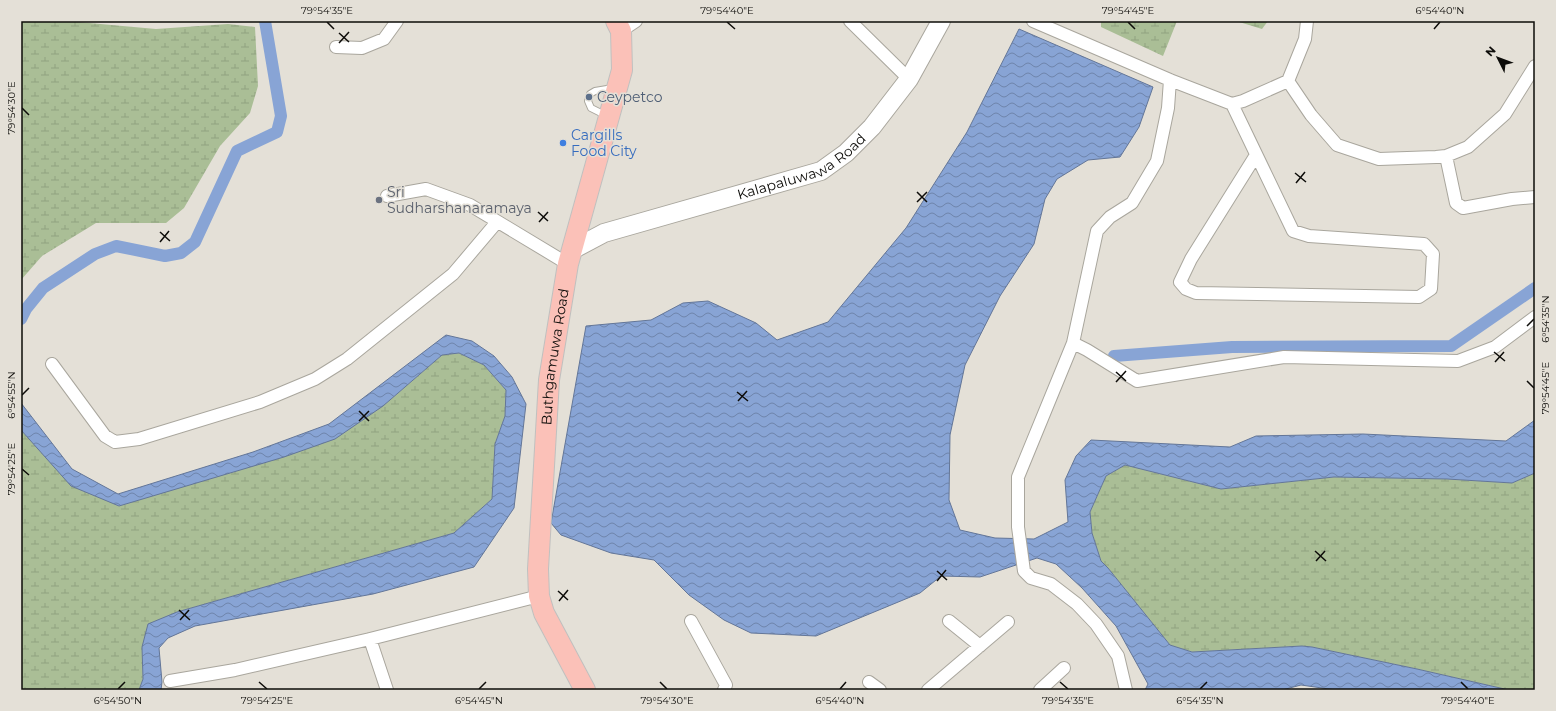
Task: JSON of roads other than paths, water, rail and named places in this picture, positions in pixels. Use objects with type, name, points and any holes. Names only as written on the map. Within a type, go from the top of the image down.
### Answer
[{"type":"main road","name":"Buthgamuwa Road","points":[[585,690],[544,614],[539,596],[538,569],[544,482],[548,380],[570,257],[622,70],[624,24]]},
{"type":"street","points":[[336,47],[362,48],[384,39],[397,21]]},
{"type":"street","points":[[850,21],[909,79]]},
{"type":"street","name":"Kalapaluwawa Road","points":[[570,257],[604,233],[820,171],[846,153],[872,127],[909,79],[941,21]]},
{"type":"street","points":[[1033,21],[1170,80],[1232,104],[1244,101],[1288,81],[1305,39],[1307,21]]},
{"type":"street","points":[[1288,81],[1311,115],[1337,145],[1379,159],[1446,156],[1468,147],[1505,114],[1535,66]]},
{"type":"street","points":[[1126,690],[1118,656],[1096,624],[1077,604],[1051,584],[1031,578],[1024,571],[1018,527],[1018,477],[1073,342],[1097,231],[1110,216],[1132,202],[1157,161],[1168,108],[1170,80]]},
{"type":"street","points":[[1232,104],[1293,231],[1309,236],[1424,244],[1433,254],[1431,289],[1419,297],[1196,293],[1186,290],[1180,282],[1191,259],[1256,155]]},
{"type":"street","points":[[1446,156],[1456,203],[1463,208],[1512,199],[1535,197]]},
{"type":"street","points":[[387,196],[426,189],[470,205],[497,222],[570,257]]},
{"type":"street","points":[[581,215],[604,233]]},
{"type":"street","points":[[52,364],[105,436],[115,442],[139,439],[260,402],[315,379],[347,359],[453,274],[497,222]]},
{"type":"street","points":[[1073,342],[1137,381],[1284,357],[1458,361],[1495,347],[1535,317]]},
{"type":"street","points":[[170,681],[235,670],[370,639],[539,596]]},
{"type":"street","points":[[949,620],[980,646]]},
{"type":"street","points":[[691,621],[726,685],[724,690]]},
{"type":"street","points":[[928,690],[1008,622]]},
{"type":"street","points":[[370,639],[387,690]]},
{"type":"street","points":[[1040,690],[1064,668]]},
{"type":"street","points":[[869,682],[880,690]]},
{"type":"water","points":[[1019,29],[1153,87],[1139,127],[1120,157],[1088,160],[1057,179],[1045,199],[1034,244],[1000,296],[965,365],[950,435],[949,500],[960,530],[995,538],[1034,539],[1068,522],[1065,480],[1076,456],[1091,440],[1230,447],[1256,436],[1363,434],[1506,441],[1535,420],[1535,473],[1512,483],[1447,479],[1334,477],[1221,489],[1125,465],[1106,476],[1090,512],[1092,533],[1101,561],[1170,645],[1192,652],[1302,646],[1312,647],[1509,690],[1336,690],[1301,685],[1282,690],[1145,690],[1148,684],[1116,626],[1082,588],[1056,564],[1037,558],[980,577],[941,576],[920,593],[816,636],[751,633],[724,620],[689,595],[654,560],[611,553],[561,535],[551,523],[586,326],[651,320],[683,303],[708,301],[756,323],[777,340],[828,322],[906,228],[967,132]]},
{"type":"water","points":[[446,335],[472,341],[494,356],[512,377],[526,404],[514,508],[474,567],[373,594],[195,626],[168,638],[159,648],[162,682],[161,690],[139,690],[143,679],[142,647],[148,624],[177,612],[454,533],[492,499],[495,444],[505,416],[506,390],[484,365],[459,353],[442,355],[383,406],[335,439],[284,457],[119,506],[71,486],[21,430],[21,403],[72,469],[118,494],[253,452],[329,424]]},
{"type":"waterway","points":[[21,319],[26,309],[43,288],[95,254],[116,246],[165,256],[181,253],[195,242],[237,151],[277,132],[281,116],[265,21]]},
{"type":"waterway","points":[[1114,356],[1232,347],[1451,346],[1535,288]]},
{"type":"place","name":"Ceypetco","points":[[589,97]]},
{"type":"place","name":"Cargills Food City","points":[[563,143]]},
{"type":"place","name":"Sri Sudharshanaramaya","points":[[379,200]]}]
